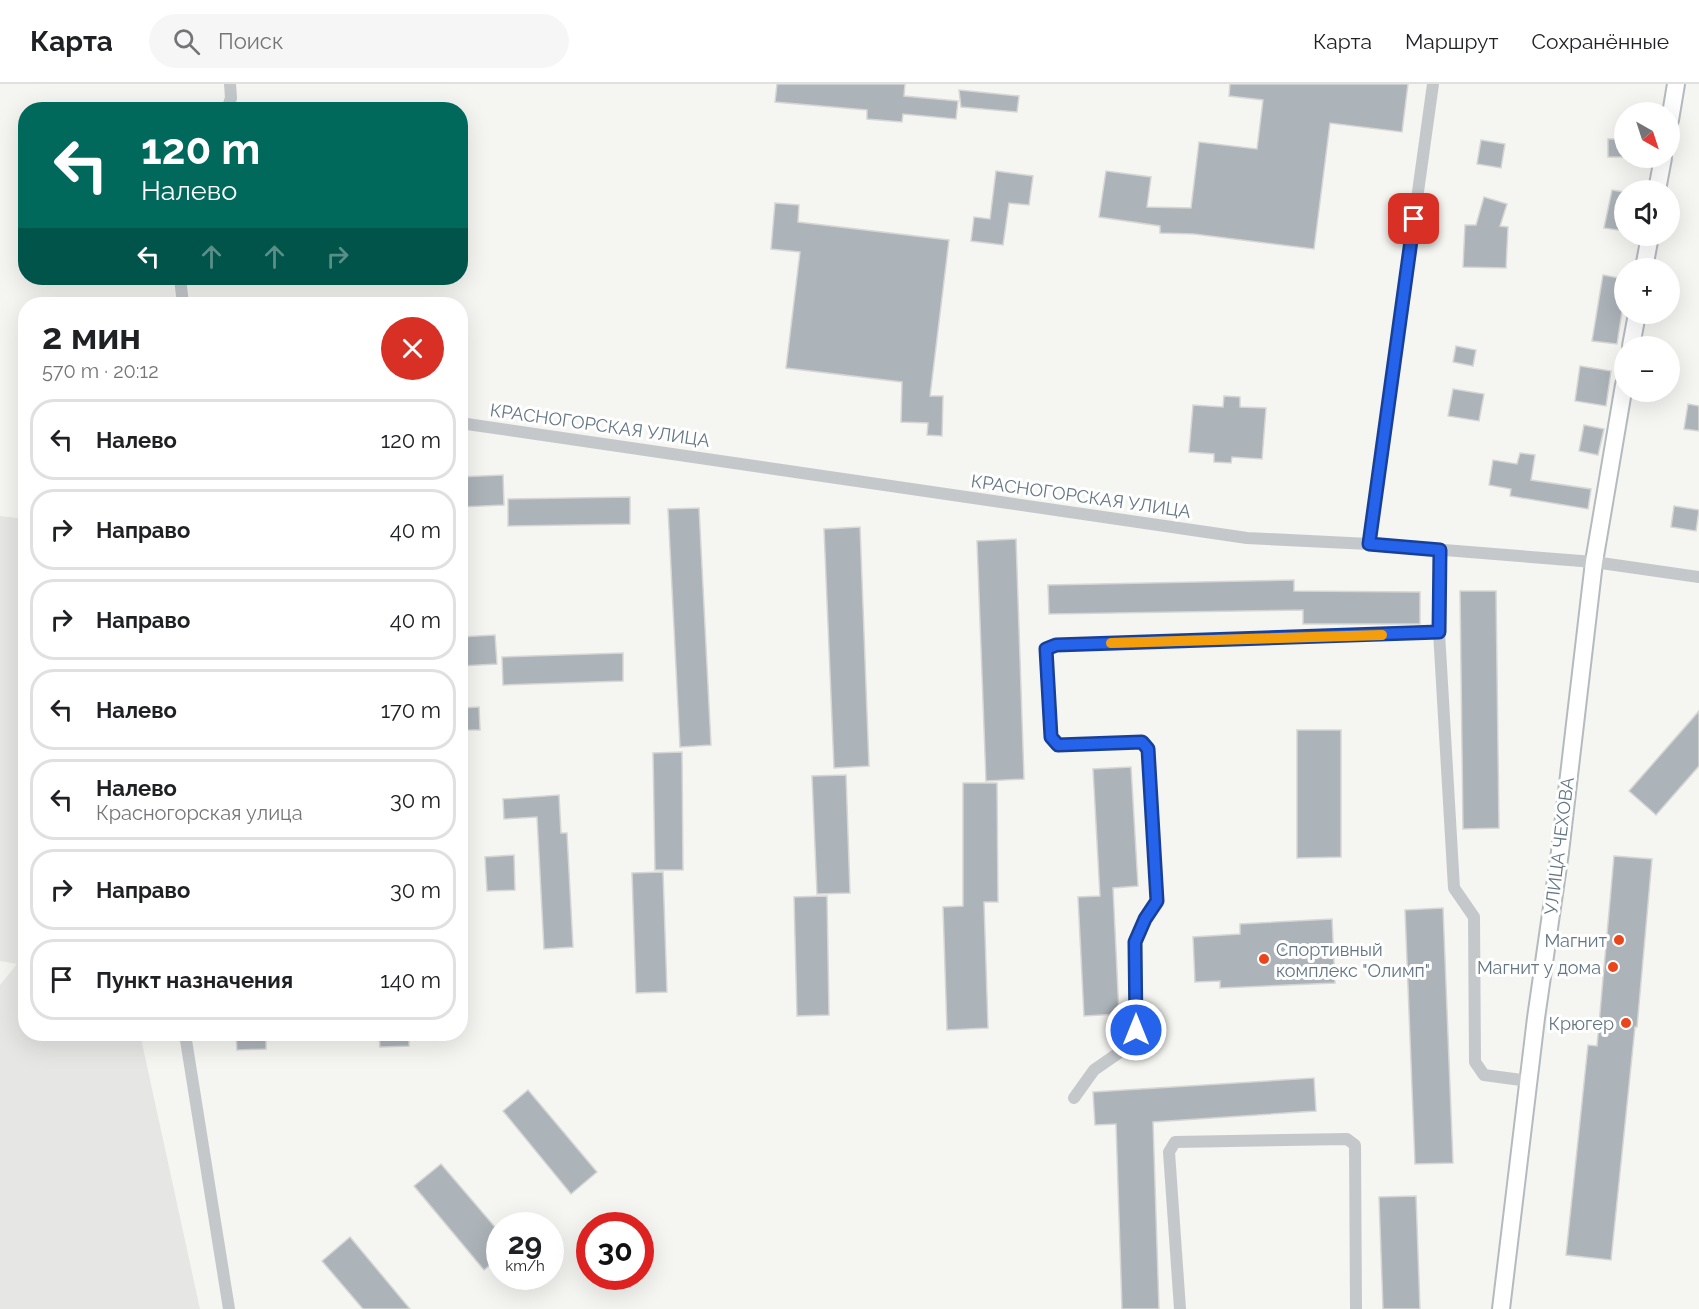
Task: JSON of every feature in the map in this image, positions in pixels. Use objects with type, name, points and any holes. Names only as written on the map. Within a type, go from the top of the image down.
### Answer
[{"type":"street","points":[[230,84],[230,102]]},
{"type":"street","points":[[1369,544],[1433,84]]},
{"type":"street","points":[[1673,102],[1676,84]]},
{"type":"street","name":"УЛИЦА ЧЕХОВА","points":[[1501,1309],[1560,852],[1594,562],[1621,402]]},
{"type":"street","name":"КРАСНОГОРСКАЯ УЛИЦА","points":[[468,424],[1247,538],[1369,544],[1594,562],[1699,577]]},
{"type":"street","points":[[1440,550],[1439,632],[1454,888],[1474,917],[1475,1062],[1485,1075],[1529,1081]]},
{"type":"street","points":[[1074,1098],[1094,1070],[1120,1052],[1136,1030],[1135,942],[1145,919],[1157,901],[1148,749],[1142,742],[1058,745],[1051,737],[1046,649],[1056,645],[1439,632]]},
{"type":"street","points":[[186,1041],[229,1309]]},
{"type":"street","points":[[1180,1309],[1169,1152],[1175,1142],[1347,1139],[1355,1145],[1356,1309]]},
{"type":"shaded area","points":[[0,516],[18,518],[18,1041],[142,1041],[200,1309],[0,1309],[0,985],[17,964],[0,961]]},
{"type":"building","points":[[777,84],[905,84],[904,96],[958,101],[956,119],[903,114],[902,122],[867,119],[867,110],[775,102]]},
{"type":"building","points":[[1230,84],[1408,84],[1402,132],[1330,123],[1314,249],[1194,234],[1160,233],[1160,226],[1099,217],[1106,171],[1151,177],[1147,207],[1191,208],[1199,142],[1257,149],[1263,100],[1229,96]]},
{"type":"building","points":[[959,90],[1019,96],[1017,112],[961,107]]},
{"type":"building","points":[[1608,139],[1614,139],[1614,157],[1608,157]]},
{"type":"building","points":[[1481,140],[1505,144],[1501,168],[1477,164]]},
{"type":"building","points":[[996,171],[1033,176],[1029,205],[1009,203],[1003,245],[971,241],[974,217],[990,219]]},
{"type":"building","points":[[1612,190],[1614,190],[1614,230],[1604,228]]},
{"type":"building","points":[[1484,197],[1507,204],[1500,226],[1508,227],[1506,268],[1463,267],[1465,225],[1476,225]]},
{"type":"building","points":[[775,203],[799,205],[798,222],[949,240],[930,396],[943,396],[942,436],[927,435],[928,423],[901,422],[902,382],[786,368],[800,252],[771,249]]},
{"type":"building","points":[[1603,275],[1614,277],[1614,324],[1620,324],[1618,336],[1614,336],[1614,344],[1592,341]]},
{"type":"building","points":[[1456,346],[1476,350],[1473,366],[1453,362]]},
{"type":"building","points":[[1580,366],[1611,371],[1606,406],[1575,401]]},
{"type":"building","points":[[1453,389],[1484,394],[1479,421],[1448,416]]},
{"type":"building","points":[[1224,396],[1240,397],[1240,407],[1266,408],[1262,459],[1232,457],[1231,463],[1214,462],[1214,454],[1189,452],[1193,405],[1223,407]]},
{"type":"building","points":[[1688,404],[1699,406],[1699,431],[1684,429]]},
{"type":"building","points":[[1584,425],[1604,429],[1598,455],[1579,451]]},
{"type":"building","points":[[1520,453],[1535,455],[1531,480],[1591,489],[1588,509],[1510,496],[1511,489],[1489,485],[1493,460],[1517,464]]},
{"type":"building","points":[[503,475],[504,505],[468,507],[468,477]]},
{"type":"building","points":[[630,497],[630,524],[508,526],[508,499]]},
{"type":"building","points":[[1674,506],[1699,510],[1696,531],[1671,527]]},
{"type":"building","points":[[699,508],[711,745],[680,747],[668,509]]},
{"type":"building","points":[[860,527],[869,766],[834,768],[824,529]]},
{"type":"building","points":[[1016,539],[1024,779],[986,781],[977,541]]},
{"type":"building","points":[[1294,580],[1294,591],[1420,592],[1420,624],[1303,624],[1303,610],[1049,614],[1048,585]]},
{"type":"building","points":[[1460,591],[1496,591],[1499,828],[1463,829]]},
{"type":"building","points":[[495,635],[497,664],[468,666],[468,637]]},
{"type":"building","points":[[623,653],[623,681],[503,685],[502,657]]},
{"type":"building","points":[[479,707],[480,730],[468,730],[468,708]]},
{"type":"building","points":[[1699,711],[1699,766],[1656,815],[1629,791]]},
{"type":"building","points":[[1297,730],[1341,730],[1341,857],[1297,858]]},
{"type":"building","points":[[682,752],[683,870],[655,870],[653,753]]},
{"type":"building","points":[[1131,767],[1138,886],[1113,888],[1119,1014],[1084,1016],[1078,897],[1100,896],[1093,769]]},
{"type":"building","points":[[846,775],[850,893],[817,894],[812,776]]},
{"type":"building","points":[[963,783],[997,783],[998,902],[984,902],[988,1028],[947,1030],[943,907],[963,906]]},
{"type":"building","points":[[559,795],[561,833],[567,833],[573,947],[544,949],[537,817],[504,819],[503,799]]},
{"type":"building","points":[[514,855],[515,890],[487,891],[485,857]]},
{"type":"building","points":[[1614,856],[1652,859],[1637,1027],[1635,1027],[1611,1260],[1566,1255],[1588,1045],[1597,1046]]},
{"type":"building","points":[[663,872],[667,992],[636,993],[632,873]]},
{"type":"building","points":[[827,896],[829,1015],[797,1016],[794,897]]},
{"type":"building","points":[[1443,908],[1453,1163],[1415,1164],[1405,910]]},
{"type":"building","name":"Спортивный комплекс \"Олимп\"","points":[[1332,919],[1335,983],[1220,988],[1220,981],[1195,982],[1193,937],[1240,934],[1240,924]]},
{"type":"building","points":[[236,1041],[266,1041],[266,1049],[237,1050]]},
{"type":"building","points":[[380,1041],[409,1041],[409,1046],[380,1047]]},
{"type":"building","points":[[1314,1078],[1316,1111],[1153,1122],[1159,1309],[1122,1309],[1116,1124],[1095,1125],[1093,1092]]},
{"type":"building","points":[[528,1090],[597,1172],[571,1194],[503,1111]]},
{"type":"building","points":[[441,1164],[486,1217],[486,1268],[484,1270],[414,1186]]},
{"type":"building","points":[[1416,1196],[1420,1309],[1383,1309],[1379,1197]]},
{"type":"building","points":[[350,1237],[410,1309],[363,1309],[322,1261]]},
{"type":"slow traffic","points":[[1111,643],[1382,635]]},
{"type":"place","name":"Магнит","points":[[1619,940]]},
{"type":"place","name":"Спортивный комплекс \"Олимп\"","points":[[1264,959]]},
{"type":"place","name":"Магнит у дома","points":[[1613,967]]},
{"type":"place","name":"Крюгер","points":[[1626,1023]]},
{"type":"route","points":[[1136,1030],[1135,942],[1145,919],[1157,901],[1148,749],[1142,742],[1058,745],[1051,737],[1046,649],[1056,645],[1439,632],[1440,550],[1369,544],[1414,219]]}]
